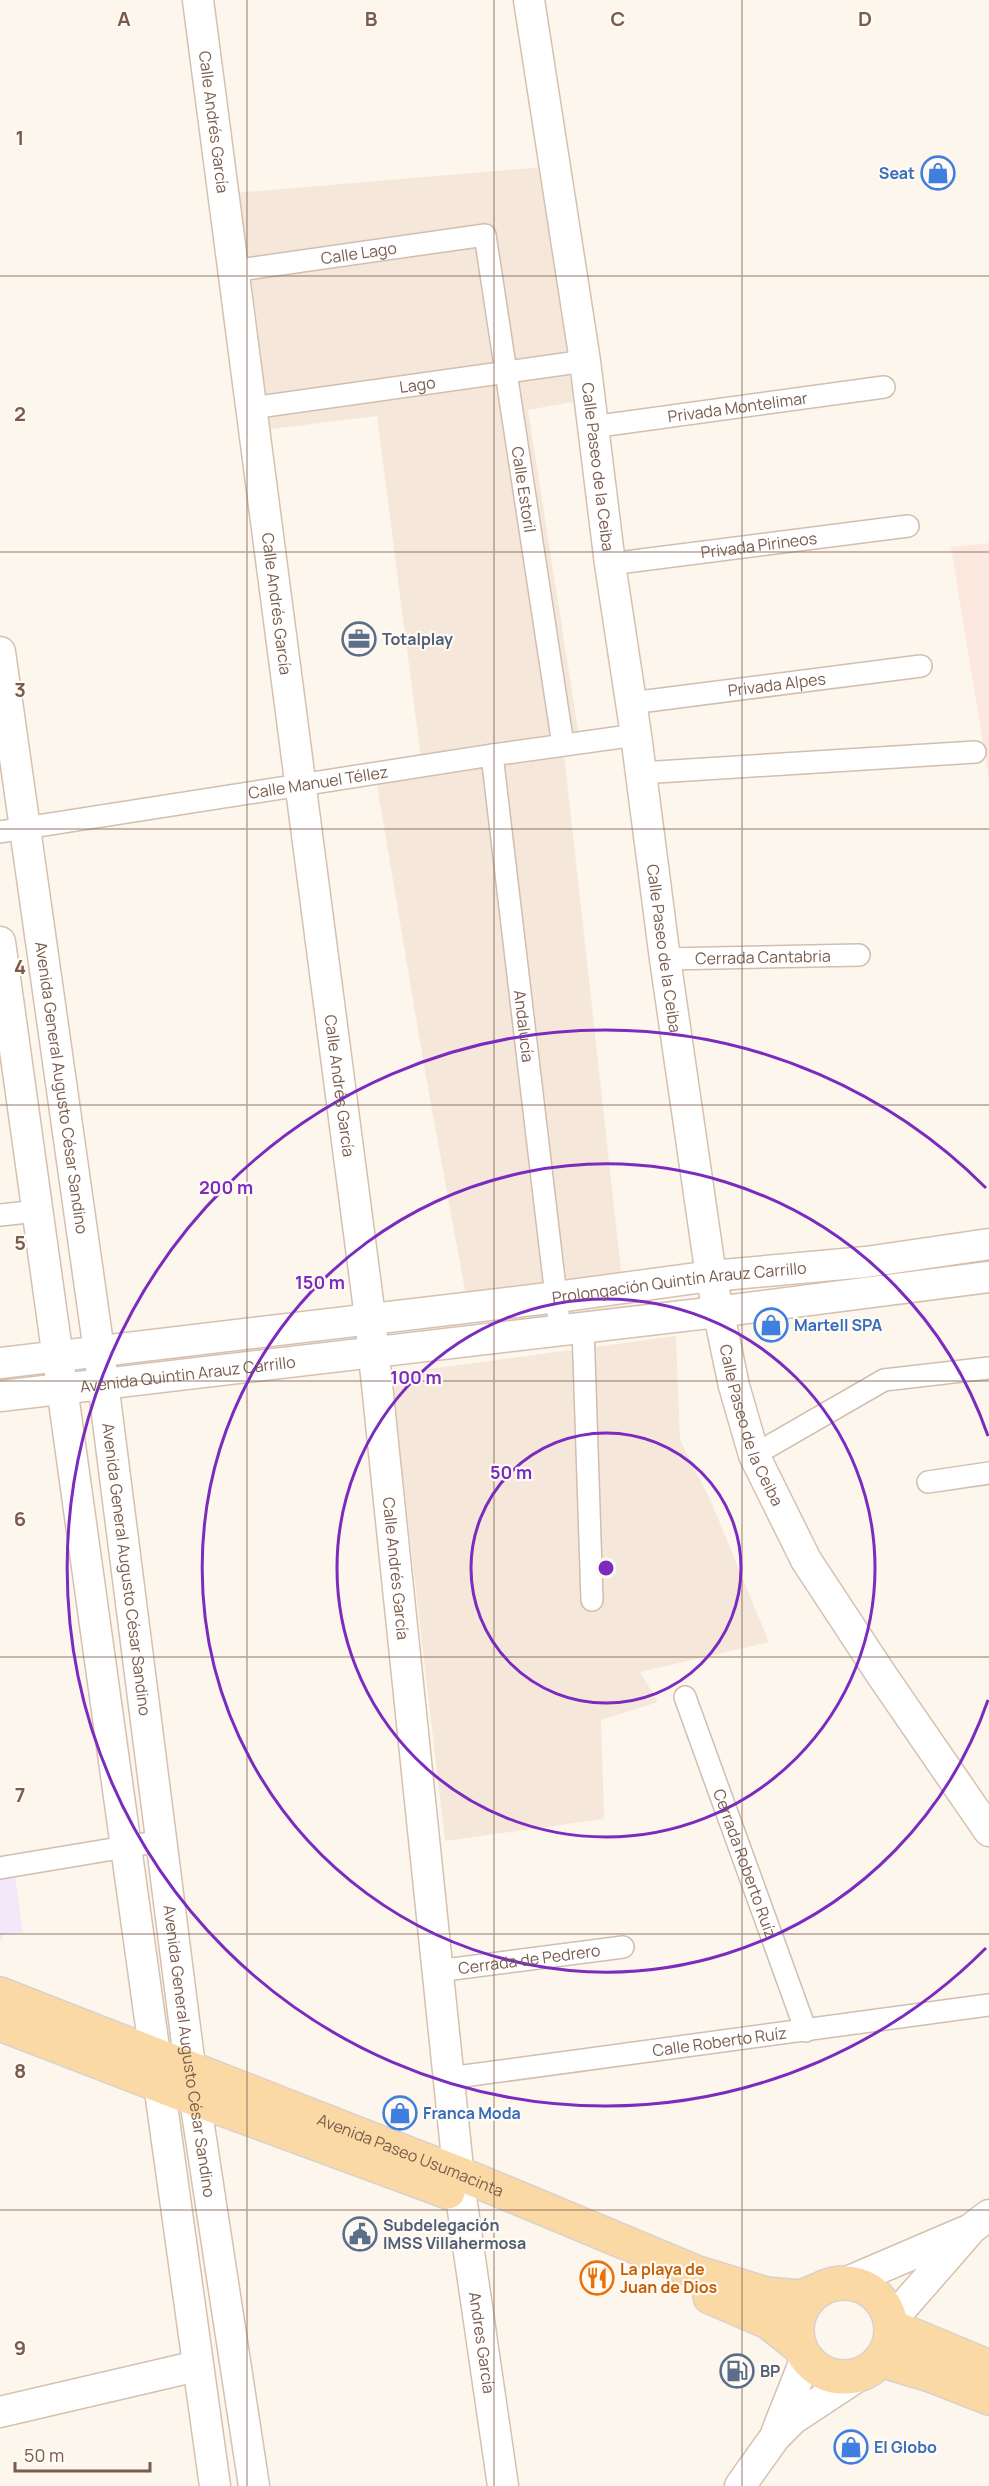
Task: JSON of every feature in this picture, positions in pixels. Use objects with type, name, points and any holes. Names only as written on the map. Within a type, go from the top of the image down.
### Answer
[{"type":"main road","name":"Avenida Paseo Usumacinta","points":[[1,2017],[157,2069],[195,2099],[460,2185],[698,2273],[766,2294],[801,2297],[834,2286]]},
{"type":"main road","name":"Avenida Paseo Usumacinta","points":[[157,2069],[190,2067],[740,2308],[768,2322],[803,2352],[817,2369],[831,2375],[846,2377],[871,2367],[930,2374],[989,2398]]},
{"type":"main road","points":[[803,2352],[797,2330],[801,2313],[810,2299],[834,2286],[858,2285],[874,2295],[886,2310],[891,2324],[889,2344],[871,2367]]},
{"type":"main road","points":[[891,2324],[989,2367]]},
{"type":"street","name":"Calle Andrés García","points":[[198,0],[370,1317],[460,2185]]},
{"type":"street","name":"Calle Paseo de la Ceiba","points":[[529,0],[585,362],[610,564],[711,1276],[734,1386],[754,1455],[806,1560],[989,1831]]},
{"type":"street","name":"Calle Lago","points":[[232,271],[485,235]]},
{"type":"street","name":"Calle Estoril","points":[[485,235],[563,745]]},
{"type":"street","name":"Lago","points":[[251,408],[585,362]]},
{"type":"street","name":"Privada Montelimar","points":[[592,427],[884,387]]},
{"type":"street","name":"Privada Pirineos","points":[[610,564],[908,526]]},
{"type":"street","name":"Avenida General Augusto César Sandino","points":[[0,652],[12,830],[99,1351],[190,2067],[254,2486]]},
{"type":"street","name":"Privada Alpes","points":[[631,703],[921,666]]},
{"type":"street","name":"Calle Manuel Téllez","points":[[12,830],[492,755],[636,735]]},
{"type":"street","points":[[641,773],[975,752]]},
{"type":"street","name":"Andalucía","points":[[492,755],[556,1297],[572,1329],[592,1600]]},
{"type":"street","name":"Avenida General Augusto César Sandino","points":[[0,942],[215,2486]]},
{"type":"street","name":"Cerrada Cantabria","points":[[665,959],[859,955]]},
{"type":"street","points":[[0,1215],[37,1211]]},
{"type":"street","name":"Prolongación Quintín Arauz Carrillo","points":[[99,1351],[370,1317],[556,1297],[711,1276],[866,1262],[989,1245]]},
{"type":"street","name":"Prolongación Quintín Arauz Carrillo","points":[[374,1351],[717,1312],[989,1277]]},
{"type":"street","name":"Avenida Quintin Arauz Carrillo","points":[[0,1363],[99,1351]]},
{"type":"street","name":"Avenida Quintin Arauz Carrillo","points":[[0,1396],[374,1351]]},
{"type":"street","points":[[754,1455],[884,1380],[989,1368]]},
{"type":"street","points":[[928,1482],[989,1473]]},
{"type":"street","name":"Cerrada Roberto Ruíz","points":[[685,1696],[806,2031]]},
{"type":"street","points":[[0,1868],[161,1841]]},
{"type":"street","name":"Cerrada de Pedrero","points":[[437,1971],[622,1947]]},
{"type":"street","name":"Calle Roberto Ruíz","points":[[449,2078],[989,2005]]},
{"type":"street","name":"Andres García","points":[[460,2185],[503,2486]]},
{"type":"street","points":[[834,2286],[980,2221]]},
{"type":"street","points":[[891,2324],[980,2221]]},
{"type":"street","points":[[775,2437],[803,2352]]},
{"type":"street","points":[[0,2412],[197,2366]]},
{"type":"street","points":[[740,2486],[775,2437],[800,2414],[871,2367]]},
{"type":"shaded area","points":[[555,166],[589,399],[528,410],[580,743],[563,745],[623,1288],[468,1307],[426,1077],[375,773],[422,766],[377,416],[255,431],[223,194]]},
{"type":"shaded area","points":[[989,543],[989,781],[951,547]]},
{"type":"shaded area","points":[[676,1336],[680,1440],[710,1499],[769,1642],[640,1672],[658,1702],[601,1720],[604,1819],[445,1841],[391,1374]]},
{"type":"shaded area","points":[[15,1876],[23,1932],[3,1935],[0,1943],[0,1878]]},
{"type":"place","name":"Seat","points":[[938,173]]},
{"type":"place","name":"Totalplay","points":[[359,639]]},
{"type":"place","name":"Martell SPA","points":[[771,1325]]},
{"type":"place","name":"Franca Moda","points":[[400,2113]]},
{"type":"place","name":"Subdelegación IMSS Villahermosa","points":[[360,2234]]},
{"type":"place","name":"La playa de Juan de Dios","points":[[597,2278]]},
{"type":"place","name":"BP","points":[[737,2371]]},
{"type":"place","name":"El Globo","points":[[851,2447]]}]
